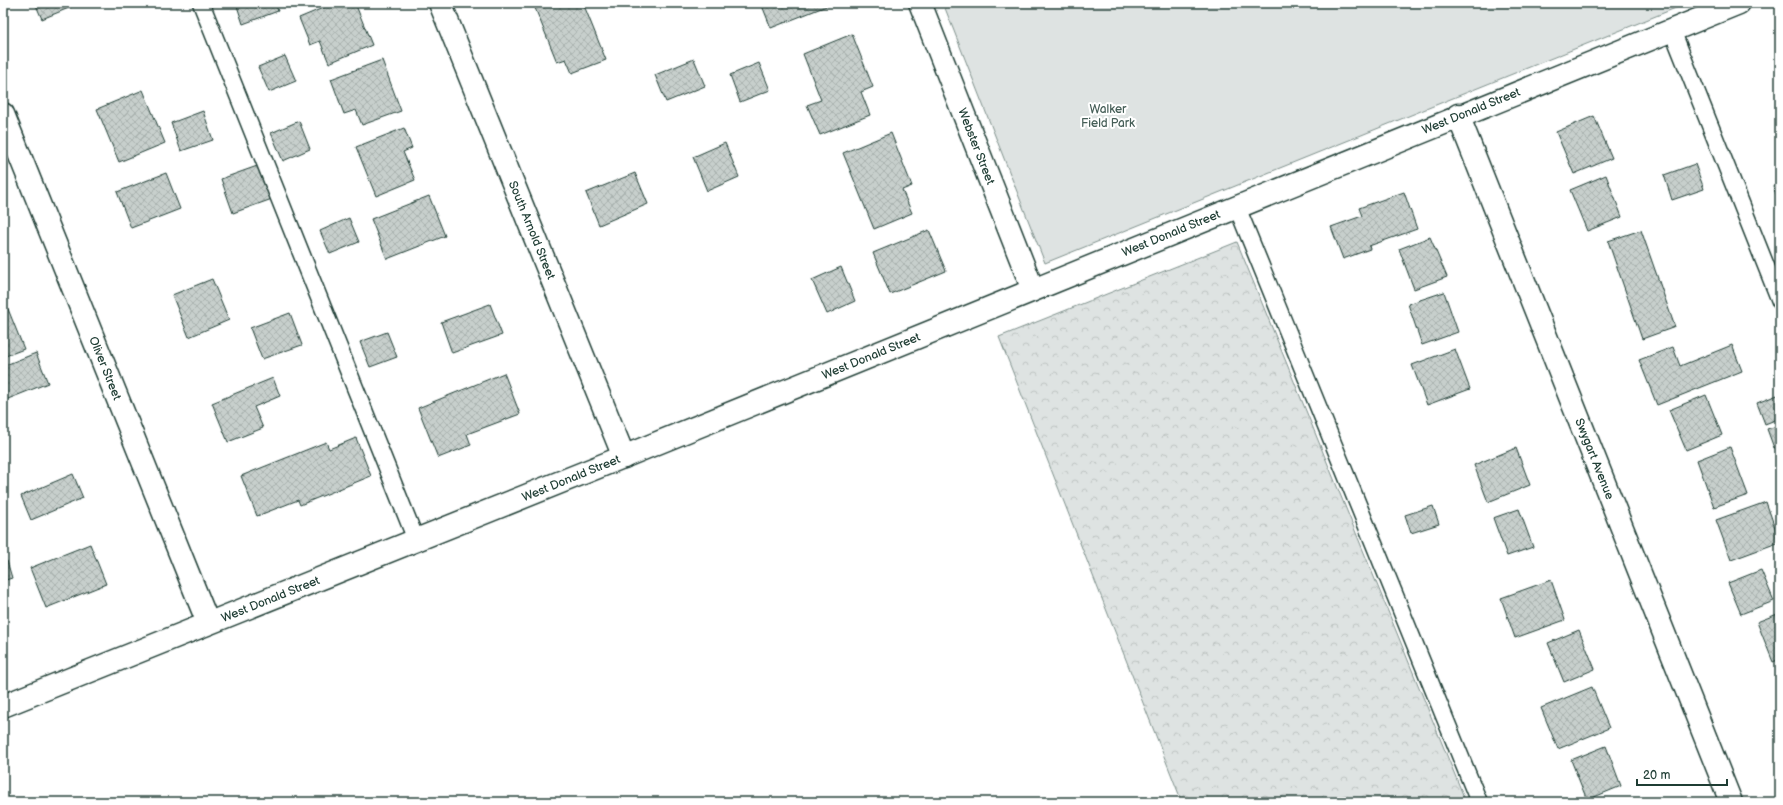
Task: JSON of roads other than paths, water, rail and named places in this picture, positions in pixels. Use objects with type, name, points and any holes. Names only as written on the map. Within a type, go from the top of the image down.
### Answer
[{"type":"street","name":"South Arnold Street","points":[[440,3],[624,457]]},
{"type":"street","name":"Webster Street","points":[[920,3],[1033,290]]},
{"type":"street","name":"West Donald Street","points":[[3,706],[624,457],[1237,208],[1458,115],[1739,3]]},
{"type":"street","name":"Oliver Street","points":[[3,114],[208,623]]},
{"type":"street","name":"Swygart Avenue","points":[[1458,115],[1731,802]]},
{"type":"lane","points":[[201,3],[416,540]]},
{"type":"lane","points":[[1672,30],[1780,301]]},
{"type":"lane","points":[[1237,208],[1479,802]]},
{"type":"park label","name":"Walker Field Park","points":[[1108,116]]}]
